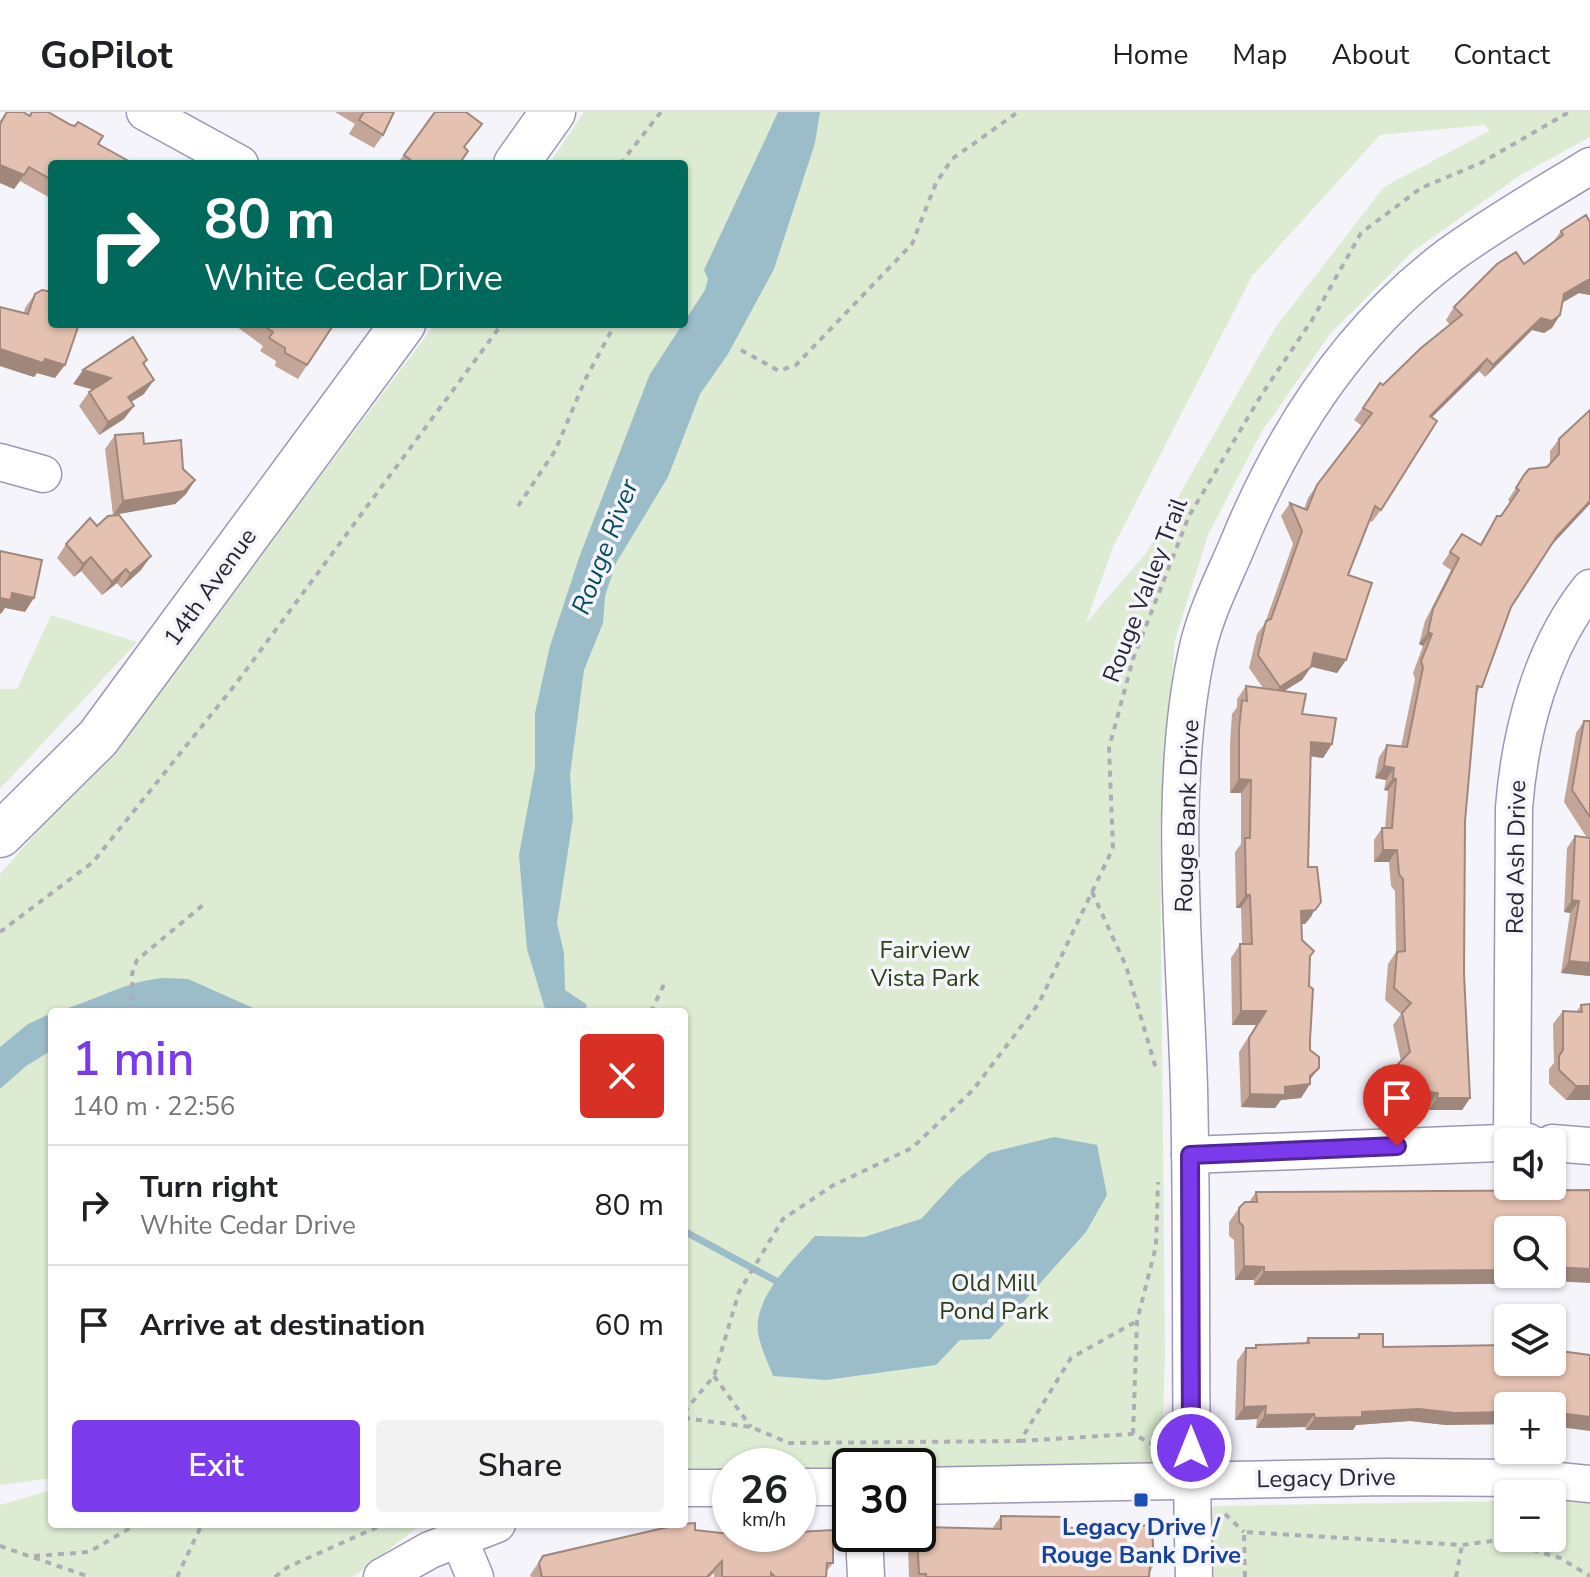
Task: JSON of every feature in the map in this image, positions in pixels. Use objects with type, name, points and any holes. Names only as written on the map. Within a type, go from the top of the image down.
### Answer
[{"type":"main road","points":[[519,160],[553,112]]},
{"type":"main road","name":"14th Avenue","points":[[0,835],[98,738],[400,328]]},
{"type":"street","points":[[145,112],[233,160]]},
{"type":"street","name":"Rouge Bank Drive","points":[[1194,1577],[1183,776],[1198,646],[1258,495],[1304,411],[1371,328],[1450,256],[1590,166]]},
{"type":"street","points":[[0,462],[43,474]]},
{"type":"street","name":"Red Ash Drive","points":[[1512,1128],[1514,808],[1518,762],[1526,723],[1564,625],[1590,588]]},
{"type":"street","points":[[1190,1155],[1494,1142]]},
{"type":"street","points":[[1566,1144],[1590,1146]]},
{"type":"street","name":"Legacy Drive","points":[[936,1486],[1385,1477],[1529,1478],[1590,1484]]},
{"type":"street","points":[[688,1488],[712,1488]]},
{"type":"street","points":[[382,1577],[487,1528]]},
{"type":"street","points":[[459,1539],[475,1577]]},
{"type":"street","points":[[865,1552],[866,1577]]},
{"type":"path","points":[[623,160],[661,112]]},
{"type":"path","points":[[741,350],[779,371],[796,365],[912,244],[936,183],[952,159],[1018,112]]},
{"type":"path","name":"Rouge Valley Trail","points":[[688,1410],[714,1376],[739,1292],[783,1219],[832,1186],[912,1148],[973,1090],[1039,1003],[1113,848],[1109,748],[1133,659],[1189,516],[1262,394],[1312,320],[1361,233],[1421,188],[1481,163],[1569,112]]},
{"type":"path","points":[[0,932],[93,862],[235,685],[499,328]]},
{"type":"path","points":[[518,506],[555,451],[592,366],[613,328]]},
{"type":"path","points":[[1092,892],[1126,966],[1157,1070]]},
{"type":"path","points":[[133,1008],[132,974],[137,960],[145,950],[203,905]]},
{"type":"path","points":[[653,1008],[666,980]]},
{"type":"path","points":[[1133,1434],[1137,1321],[1156,1246],[1158,1173]]},
{"type":"path","points":[[1020,1441],[1071,1358],[1137,1321]]},
{"type":"path","points":[[714,1376],[751,1427]]},
{"type":"path","points":[[688,1416],[751,1427],[789,1443],[1020,1441],[1133,1434],[1160,1448]]},
{"type":"path","points":[[1225,1514],[1244,1532],[1462,1545],[1500,1540],[1560,1558],[1590,1576]]},
{"type":"path","points":[[34,1556],[89,1552],[130,1528]]},
{"type":"path","points":[[177,1577],[200,1528]]},
{"type":"path","points":[[275,1577],[288,1567],[375,1528]]},
{"type":"path","points":[[1244,1532],[1245,1577]]},
{"type":"path","points":[[1456,1577],[1462,1545]]},
{"type":"path","points":[[0,1546],[90,1577]]},
{"type":"green space","points":[[584,112],[1590,112],[1590,137],[1522,174],[1412,252],[1331,333],[1262,431],[1208,535],[1175,640],[1160,827],[1165,1353],[1162,1458],[1145,1465],[936,1471],[936,1448],[832,1448],[832,1472],[816,1473],[816,1448],[712,1448],[712,1475],[688,1476],[688,1008],[48,1008],[48,1479],[0,1485],[0,874],[112,747],[202,634],[432,328],[688,328],[688,160],[552,160]],"holes":[[[1485,125],[1489,131],[1384,187],[1275,328],[1146,553],[1086,623],[1113,547],[1252,276],[1380,135]]]},
{"type":"green space","points":[[51,615],[137,642],[0,789],[0,689],[17,689]]},
{"type":"green space","points":[[48,1491],[48,1528],[417,1528],[353,1577],[0,1577],[0,1505]]},
{"type":"green space","points":[[1566,1500],[1590,1500],[1590,1577],[1206,1577],[1204,1525],[1213,1506],[1494,1501],[1494,1552],[1566,1552]]},
{"type":"water","name":"Rouge River","points":[[778,112],[820,112],[815,143],[774,269],[728,354],[700,394],[668,477],[616,563],[605,596],[603,623],[584,670],[570,775],[573,818],[557,923],[564,953],[565,990],[586,1004],[586,1008],[545,1008],[527,949],[519,855],[535,768],[535,713],[550,646],[580,555],[650,374],[680,328],[688,328],[688,316],[705,290],[708,279],[704,270]]},
{"type":"water","points":[[188,979],[253,1008],[69,1008],[151,980]]},
{"type":"water","points":[[48,1015],[48,1052],[26,1066],[0,1089],[0,1047],[28,1024]]},
{"type":"water","points":[[1054,1137],[1097,1145],[1107,1195],[1086,1232],[990,1339],[960,1340],[936,1365],[826,1380],[773,1376],[758,1333],[762,1306],[776,1280],[815,1236],[864,1237],[921,1219],[958,1179],[989,1153]]},
{"type":"building","points":[[7,112],[23,112],[30,116],[32,112],[48,112],[71,125],[75,126],[78,122],[103,136],[98,144],[127,160],[48,160],[48,178],[29,167],[24,175],[0,165],[0,124]]},
{"type":"building","points":[[364,112],[394,112],[383,135],[359,120]]},
{"type":"building","points":[[435,112],[466,112],[482,124],[464,147],[468,151],[462,160],[411,160],[404,155]]},
{"type":"building","points":[[1586,215],[1590,222],[1590,281],[1564,294],[1560,315],[1552,321],[1541,318],[1493,365],[1487,359],[1430,416],[1437,421],[1381,510],[1375,506],[1348,575],[1372,583],[1346,660],[1314,653],[1311,667],[1280,687],[1258,655],[1266,621],[1271,619],[1302,531],[1290,503],[1307,510],[1317,485],[1372,413],[1363,408],[1380,383],[1383,385],[1421,348],[1462,315],[1454,307],[1497,264],[1516,252],[1524,264],[1563,235],[1561,231]]},
{"type":"building","points":[[42,290],[48,291],[48,328],[78,328],[65,365],[45,359],[43,363],[0,349],[0,307],[28,314],[35,294]]},
{"type":"building","points":[[267,328],[331,328],[307,365],[285,353],[285,348],[269,338],[273,332]]},
{"type":"building","points":[[133,337],[147,360],[143,363],[154,380],[128,397],[134,406],[108,422],[89,392],[111,378],[83,370]]},
{"type":"building","points":[[1590,410],[1590,501],[1557,536],[1511,607],[1482,687],[1477,686],[1465,821],[1464,973],[1470,1098],[1437,1098],[1438,1093],[1415,1090],[1398,1074],[1398,1064],[1410,1052],[1402,1013],[1411,1003],[1394,988],[1397,952],[1405,951],[1403,879],[1399,874],[1397,850],[1383,850],[1382,828],[1392,828],[1396,779],[1393,778],[1394,768],[1384,766],[1387,745],[1407,747],[1423,667],[1421,661],[1432,634],[1428,632],[1433,609],[1459,558],[1450,552],[1462,534],[1481,545],[1497,516],[1501,516],[1519,490],[1516,488],[1524,475],[1529,469],[1547,467],[1559,454],[1559,439]]},
{"type":"building","points":[[143,433],[144,444],[181,440],[183,469],[195,480],[184,491],[123,501],[115,435]]},
{"type":"building","points":[[119,515],[151,556],[130,574],[126,569],[112,582],[91,557],[83,564],[66,544],[90,518],[97,526],[108,516]]},
{"type":"building","points":[[0,551],[42,560],[34,598],[12,593],[11,600],[0,598]]},
{"type":"building","points":[[1246,686],[1306,694],[1302,714],[1336,718],[1332,744],[1311,742],[1308,867],[1317,867],[1321,902],[1315,910],[1301,911],[1302,940],[1314,951],[1310,956],[1309,986],[1313,989],[1310,1050],[1319,1057],[1319,1068],[1310,1076],[1310,1084],[1285,1087],[1285,1095],[1250,1094],[1249,1038],[1266,1011],[1241,1011],[1240,944],[1252,944],[1250,895],[1246,895],[1245,838],[1250,838],[1251,780],[1239,779],[1239,729],[1242,700],[1247,701]]},
{"type":"building","points":[[1584,721],[1590,721],[1590,817],[1572,790]]},
{"type":"building","points":[[1575,836],[1590,838],[1590,963],[1569,961],[1579,901],[1572,900]]},
{"type":"building","points":[[1590,1004],[1590,1086],[1576,1086],[1559,1070],[1559,1056],[1563,1050],[1563,1011],[1582,1012],[1581,1005]]},
{"type":"building","points":[[1566,1190],[1590,1190],[1590,1269],[1566,1268],[1566,1216],[1494,1216],[1494,1270],[1264,1272],[1264,1267],[1244,1266],[1243,1226],[1239,1222],[1239,1208],[1245,1202],[1257,1202],[1256,1192],[1494,1191],[1494,1200],[1566,1200]]},
{"type":"building","points":[[1359,1334],[1383,1334],[1383,1347],[1494,1345],[1494,1376],[1566,1376],[1566,1352],[1590,1355],[1590,1417],[1566,1414],[1566,1392],[1494,1392],[1494,1412],[1455,1413],[1419,1409],[1362,1412],[1362,1417],[1315,1418],[1314,1414],[1265,1415],[1266,1406],[1244,1407],[1246,1348],[1309,1343],[1308,1338],[1359,1338]]},
{"type":"building","points":[[1001,1516],[1068,1517],[1067,1528],[1152,1525],[1154,1565],[1150,1565],[1149,1577],[926,1577],[926,1574],[919,1574],[918,1552],[936,1552],[936,1527],[1001,1529]]},
{"type":"building","points":[[695,1523],[695,1530],[712,1532],[712,1552],[816,1552],[816,1531],[832,1530],[833,1563],[827,1563],[826,1577],[775,1577],[771,1573],[771,1577],[722,1577],[722,1561],[707,1577],[542,1577],[539,1563],[543,1556],[664,1528],[688,1528],[688,1524]]},
{"type":"waterway","points":[[688,1233],[778,1282]]},
{"type":"place","name":"Legacy Drive / Rouge Bank Drive","points":[[1141,1500]]},
{"type":"route","points":[[1191,1448],[1190,1155],[1397,1146]]},
{"type":"park label","name":"Fairview Vista Park","points":[[925,964]]},
{"type":"park label","name":"Old Mill Pond Park","points":[[994,1297]]}]
